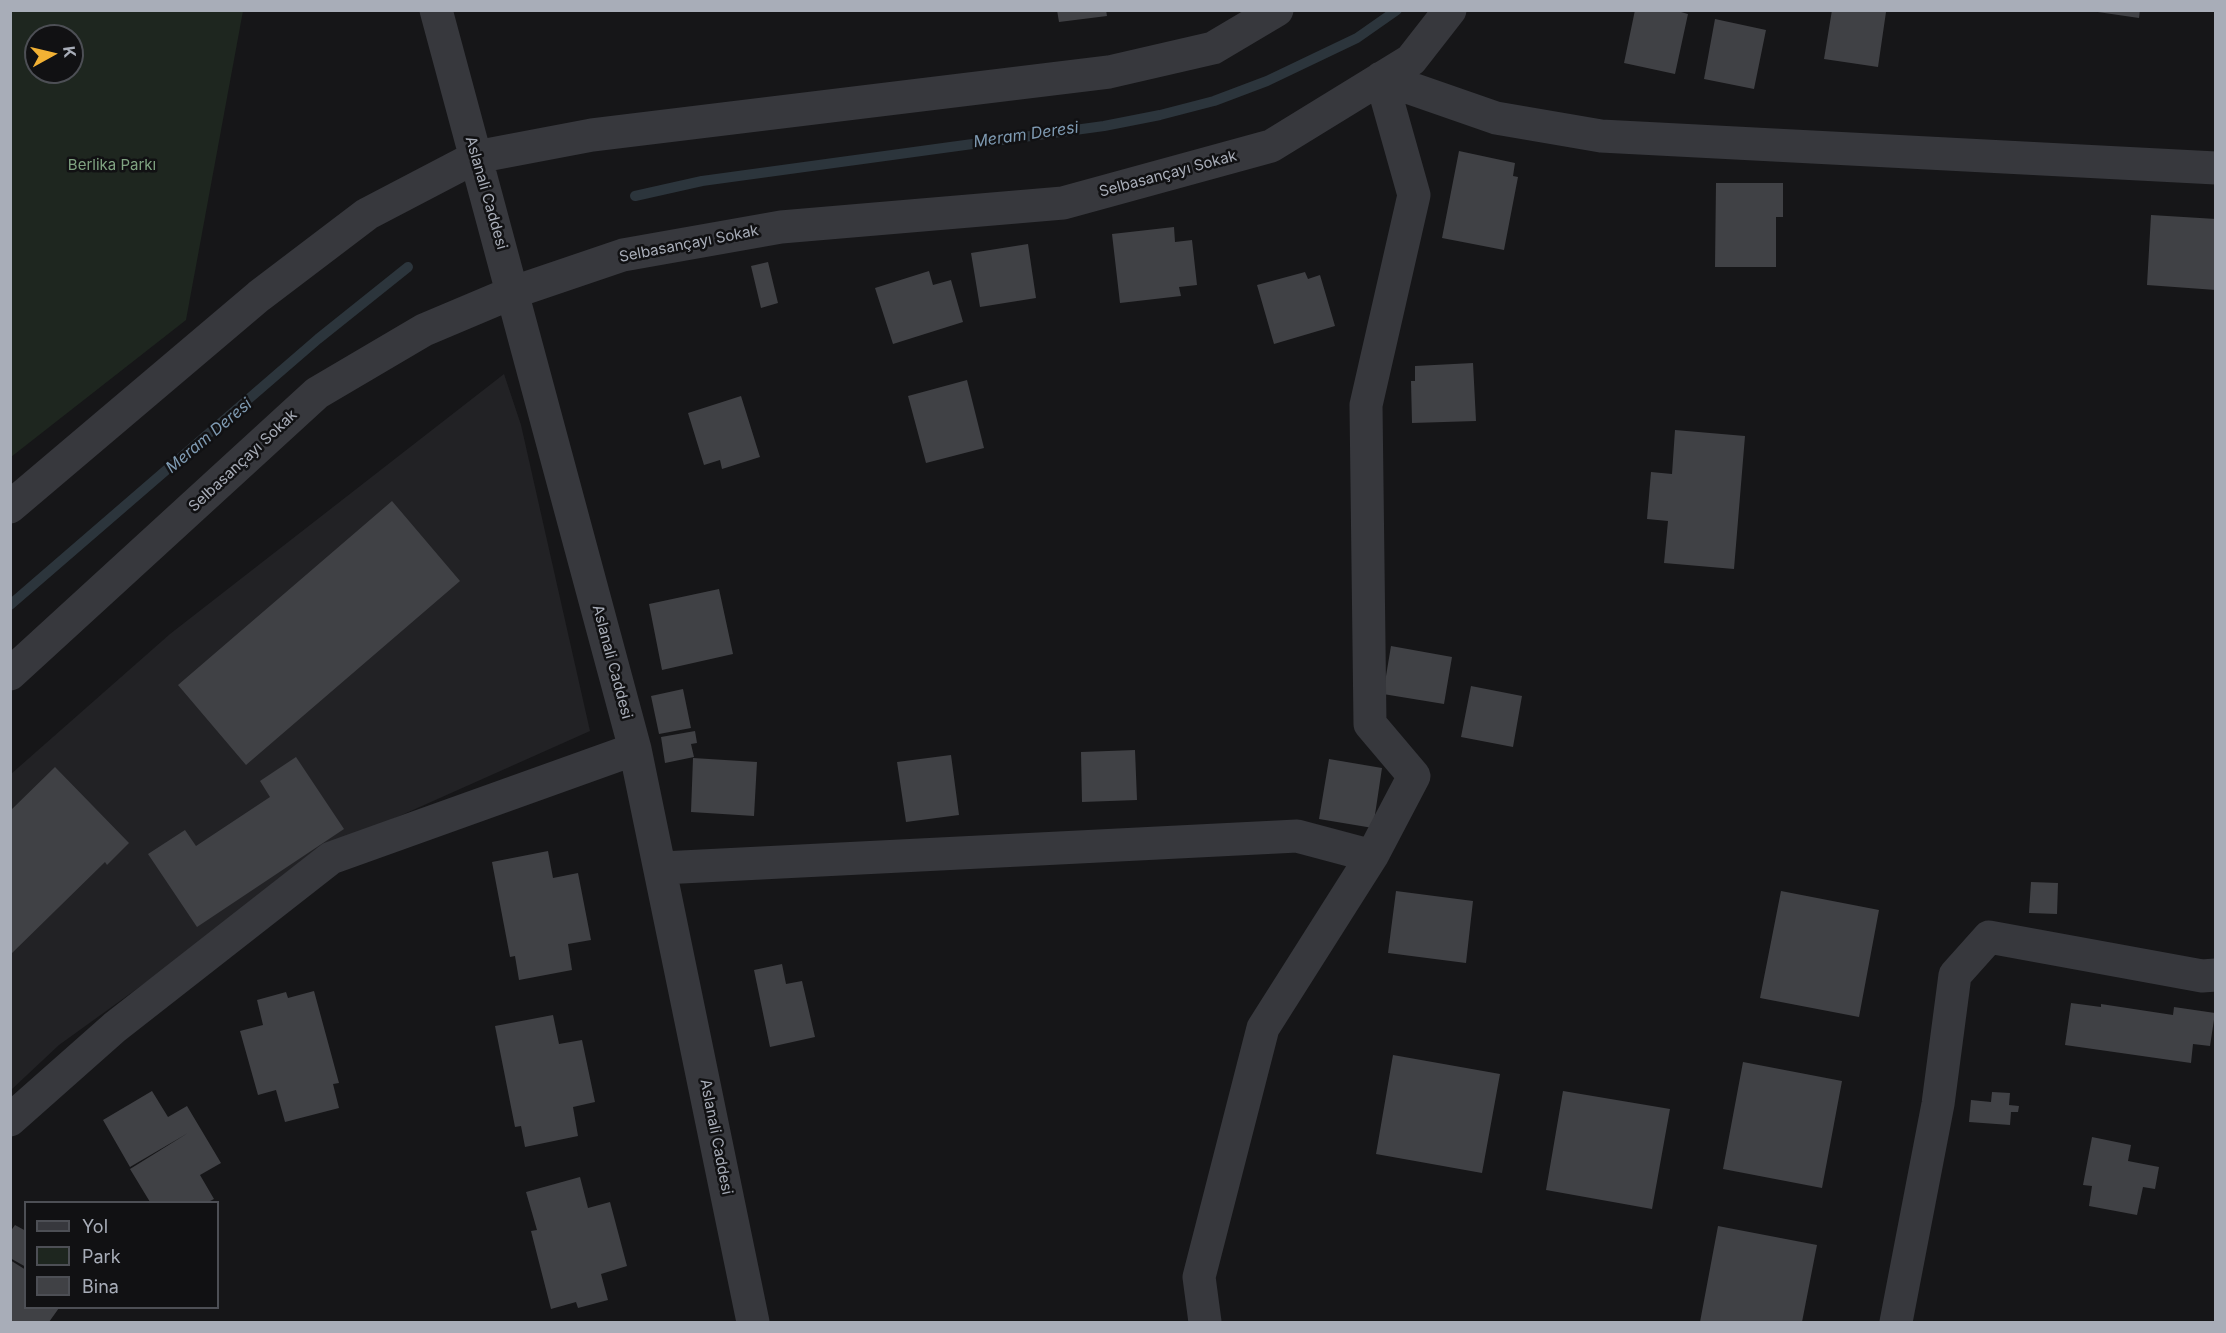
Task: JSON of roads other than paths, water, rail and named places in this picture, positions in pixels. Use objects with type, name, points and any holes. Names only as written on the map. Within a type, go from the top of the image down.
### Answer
[{"type":"street","name":"Aslanali Caddesi","points":[[436,10],[514,292],[635,749],[662,868],[753,1323]]},
{"type":"street","points":[[10,507],[259,296],[367,214],[476,158],[592,135],[1109,72],[1213,48],[1277,10]]},
{"type":"street","name":"Selbasançayı Sokak","points":[[10,674],[317,393],[424,330],[514,292],[623,255],[781,227],[1063,203],[1271,146],[1410,60],[1450,10]]},
{"type":"street","points":[[1381,78],[1496,118],[1601,136],[2216,168]]},
{"type":"street","points":[[1205,1323],[1199,1277],[1263,1028],[1372,856],[1414,776],[1370,724],[1366,405],[1414,195],[1381,78]]},
{"type":"street","points":[[10,1120],[115,1027],[331,858],[635,749]]},
{"type":"street","points":[[662,868],[1297,836],[1372,856]]},
{"type":"street","points":[[1896,1323],[1938,1104],[1955,975],[1989,937],[2202,976],[2216,975]]},
{"type":"waterway","name":"Meram Deresi","points":[[635,196],[702,181],[1104,126],[1160,115],[1214,101],[1267,81],[1357,38],[1397,10]]},
{"type":"waterway","name":"Meram Deresi","points":[[10,605],[318,339],[408,267]]},
{"type":"park label","name":"Berlika Parkı","points":[[112,165]]}]
